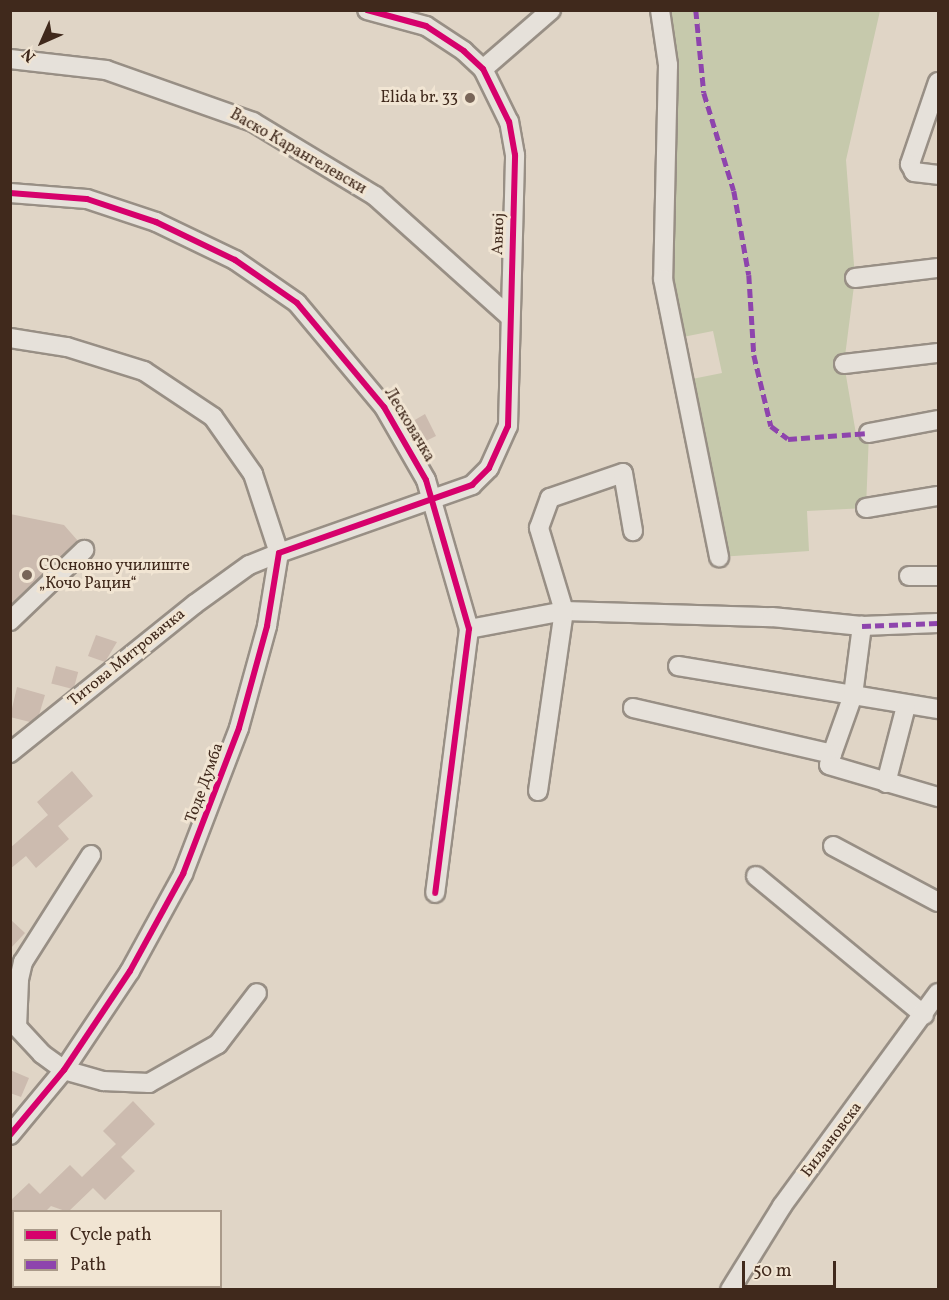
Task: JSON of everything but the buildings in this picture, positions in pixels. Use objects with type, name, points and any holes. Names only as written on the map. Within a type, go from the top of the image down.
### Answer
[{"type":"street","name":"Авној","points":[[367,10],[426,26],[483,69],[509,122],[515,155],[508,426],[500,451],[472,485],[434,503]]},
{"type":"street","points":[[483,69],[551,10]]},
{"type":"street","points":[[660,10],[668,65],[663,279],[718,557]]},
{"type":"street","name":"Васко Карангелевски","points":[[10,59],[117,73],[253,122],[375,196],[510,317]]},
{"type":"street","points":[[939,82],[909,165],[914,172],[939,175]]},
{"type":"street","name":"Лесковачка","points":[[10,193],[87,200],[156,222],[267,280],[304,310],[361,374],[401,434],[434,503],[470,629],[435,893]]},
{"type":"street","points":[[855,278],[939,268]]},
{"type":"street","points":[[10,338],[67,347],[144,371],[213,417],[253,474],[279,553],[434,503]]},
{"type":"street","points":[[844,364],[939,353]]},
{"type":"street","points":[[869,433],[939,420]]},
{"type":"street","points":[[538,791],[564,611],[539,528],[550,498],[623,473],[633,531]]},
{"type":"street","points":[[866,508],[939,496]]},
{"type":"street","points":[[10,621],[84,550]]},
{"type":"street","name":"Титова Митровачка","points":[[10,753],[195,604],[249,565],[279,553]]},
{"type":"street","name":"Тоде Думба","points":[[10,1135],[64,1070],[154,931],[201,832],[258,660],[279,553]]},
{"type":"street","points":[[909,576],[939,576]]},
{"type":"street","points":[[470,629],[564,611],[772,617],[862,626],[939,623]]},
{"type":"street","points":[[862,626],[853,695],[829,765],[886,783],[939,796]]},
{"type":"street","points":[[678,666],[906,706],[939,709]]},
{"type":"street","points":[[886,783],[906,706]]},
{"type":"street","points":[[633,708],[832,754]]},
{"type":"street","points":[[833,846],[939,903]]},
{"type":"street","points":[[91,855],[24,962],[14,1030],[64,1070],[125,1084],[149,1083],[175,1072],[218,1044],[257,993]]},
{"type":"street","points":[[756,876],[924,1015]]},
{"type":"street","name":"Биљановска","points":[[730,1290],[782,1206],[939,993]]},
{"type":"green space","points":[[667,11],[880,11],[846,160],[855,278],[844,364],[856,434],[869,433],[866,508],[807,511],[809,551],[719,557],[682,381],[722,373],[713,331],[673,339]]},
{"type":"marked path","points":[[696,10],[704,93],[734,191],[749,275],[754,355],[771,426],[788,439],[869,433]]},
{"type":"marked path","points":[[862,626],[938,623]]},
{"type":"cycle path","points":[[10,1135],[64,1070],[130,971],[183,874],[239,728],[267,626],[279,553],[472,485],[489,468],[508,426],[515,155],[509,122],[483,69],[464,51],[426,26],[367,10]]},
{"type":"cycle path","points":[[10,193],[87,199],[156,222],[235,260],[297,303],[384,407],[426,480],[469,629],[435,893]]},
{"type":"place","name":"Elida br. 33","points":[[470,98]]},
{"type":"place","name":"СОсновно училиште „Кочо Рацин“","points":[[27,575]]}]
